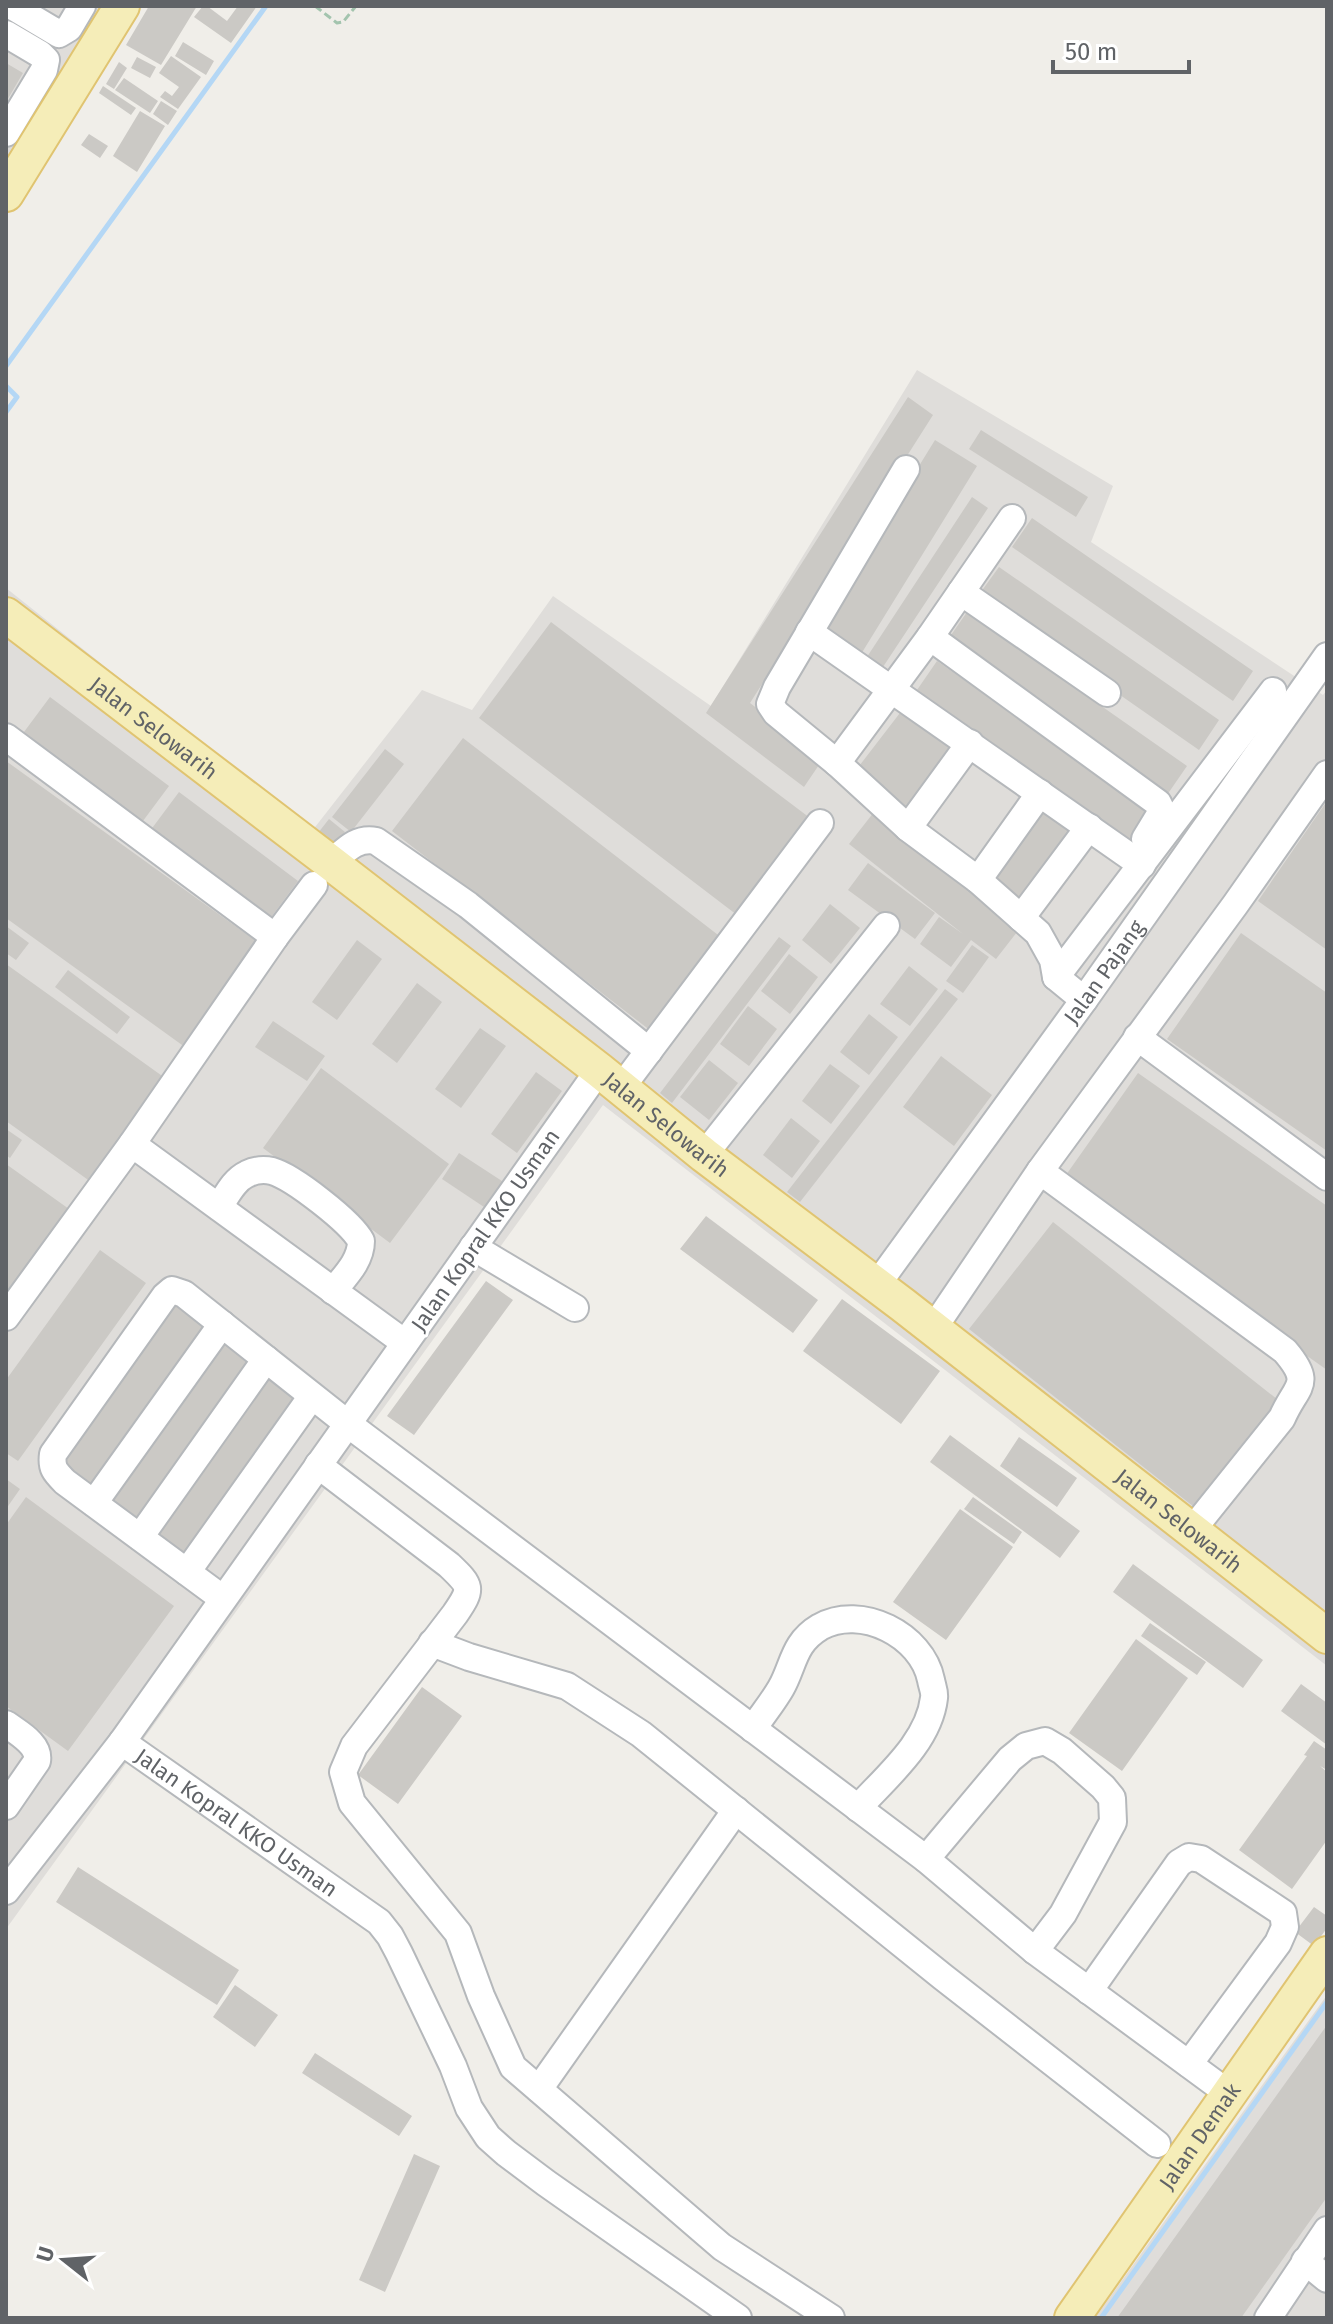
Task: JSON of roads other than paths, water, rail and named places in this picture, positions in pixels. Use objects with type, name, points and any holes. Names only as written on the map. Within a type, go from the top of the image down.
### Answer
[{"type":"main road","points":[[6,194],[122,6]]},
{"type":"main road","name":"Jalan Selowarih","points":[[6,615],[323,874],[610,1079],[1327,1636]]},
{"type":"main road","name":"Jalan Demak","points":[[1072,2318],[1327,1954]]},
{"type":"street","points":[[12,6],[59,34],[69,28],[82,6]]},
{"type":"street","points":[[6,34],[46,60],[44,70],[6,133]]},
{"type":"street","points":[[906,469],[777,687],[770,704],[776,713],[908,828],[978,880],[1038,933],[1053,960],[1056,977],[1084,1000]]},
{"type":"street","points":[[837,763],[930,637],[1012,518]]},
{"type":"street","points":[[961,592],[1107,693]]},
{"type":"street","points":[[809,632],[1137,861]]},
{"type":"street","points":[[930,637],[1158,803],[1162,811],[1160,818],[1137,861]]},
{"type":"street","name":"Jalan Pajang","points":[[876,1286],[1084,1000],[1327,656]]},
{"type":"street","points":[[1056,977],[1137,861],[1273,691]]},
{"type":"street","points":[[6,737],[275,937]]},
{"type":"street","points":[[908,828],[970,743]]},
{"type":"street","points":[[933,1329],[1040,1171],[1327,774]]},
{"type":"street","points":[[978,880],[1040,793]]},
{"type":"street","name":"Jalan Kopral KKO Usman","points":[[738,2318],[546,2183],[488,2137],[469,2108],[453,2066],[399,1953],[379,1922],[122,1742],[473,1247],[610,1079],[649,1051],[820,823]]},
{"type":"street","points":[[1021,918],[1089,827]]},
{"type":"street","points":[[6,1317],[132,1144],[275,937],[323,874],[357,842],[367,839],[376,841],[468,905],[649,1051]]},
{"type":"street","points":[[704,1155],[886,926]]},
{"type":"street","points":[[1137,1037],[1327,1177]]},
{"type":"street","points":[[132,1144],[405,1343]]},
{"type":"street","points":[[219,1207],[237,1180],[245,1174],[258,1170],[270,1171],[291,1179],[342,1219],[361,1241],[356,1262],[333,1291]]},
{"type":"street","points":[[1040,1171],[1285,1351],[1297,1365],[1301,1376],[1300,1391],[1193,1529]]},
{"type":"street","points":[[473,1247],[575,1308]]},
{"type":"street","points":[[222,1598],[53,1471],[53,1454],[172,1290],[184,1294],[348,1424],[926,1859],[1035,1951],[1228,2093]]},
{"type":"street","points":[[94,1503],[222,1324]]},
{"type":"street","points":[[140,1537],[266,1359]]},
{"type":"street","points":[[187,1572],[312,1396]]},
{"type":"street","points":[[318,1465],[449,1565],[467,1583],[466,1597],[354,1746],[343,1772],[352,1803],[458,1933],[481,1996],[513,2067],[722,2247],[831,2318]]},
{"type":"street","points":[[753,1729],[783,1685],[790,1662],[800,1645],[818,1628],[838,1620],[858,1618],[881,1625],[911,1644],[928,1666],[935,1696],[925,1728],[910,1750],[858,1808]]},
{"type":"street","points":[[432,1643],[567,1686],[641,1734],[1157,2144]]},
{"type":"street","points":[[6,1724],[35,1747],[39,1754],[37,1761],[10,1793]]},
{"type":"street","points":[[926,1859],[1010,1759],[1026,1746],[1045,1741],[1062,1751],[1112,1798],[1113,1822],[1063,1914],[1035,1951]]},
{"type":"street","points":[[6,1891],[122,1742]]},
{"type":"street","points":[[539,2089],[736,1810]]},
{"type":"street","points":[[1089,1991],[1179,1863],[1189,1857],[1201,1859],[1283,1913],[1285,1927],[1278,1943],[1189,2064]]},
{"type":"street","points":[[1268,2318],[1327,2230]]},
{"type":"street","points":[[1305,2261],[1327,2279]]},
{"type":"waterway","points":[[6,366],[266,6]]},
{"type":"waterway","points":[[6,386],[17,397],[6,412]]},
{"type":"waterway","points":[[1101,2318],[1327,2002]]}]
